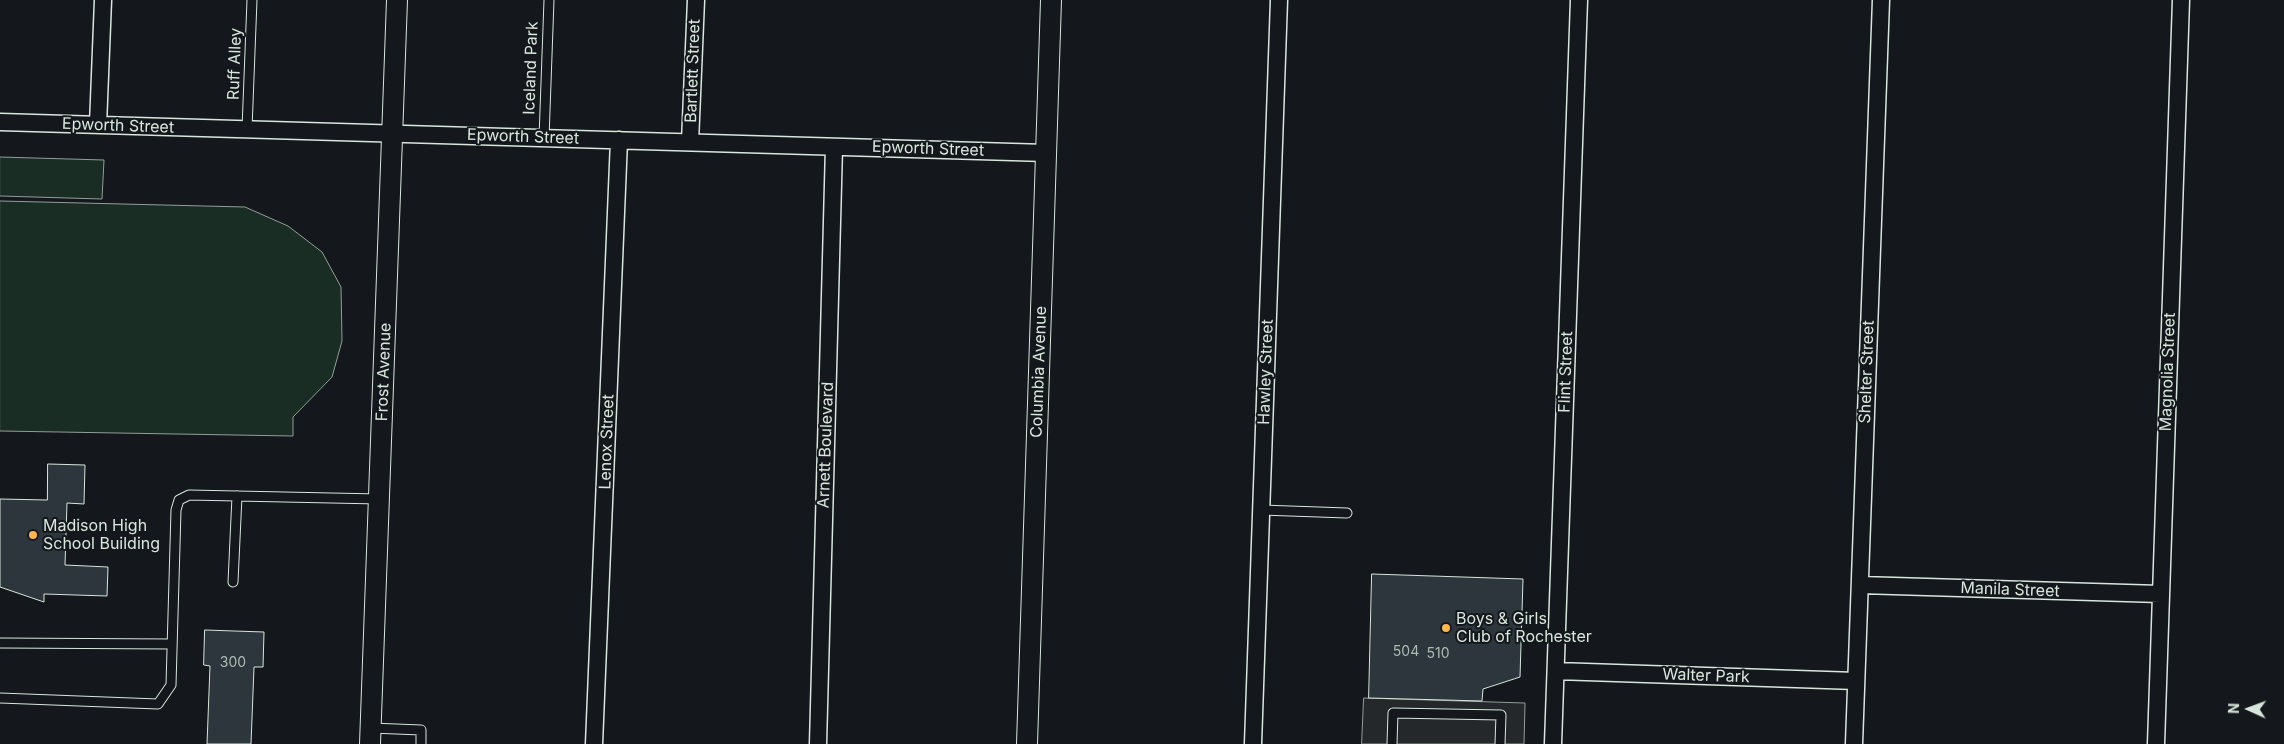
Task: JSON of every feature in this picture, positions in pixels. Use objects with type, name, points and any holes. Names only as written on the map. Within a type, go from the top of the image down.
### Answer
[{"type":"street","points":[[98,125],[103,0]]},
{"type":"street","name":"Frost Avenue","points":[[371,736],[397,0]]},
{"type":"street","name":"Bartlett Street","points":[[690,142],[696,0]]},
{"type":"street","name":"Columbia Avenue","points":[[1027,744],[1051,0]]},
{"type":"street","name":"Hawley Street","points":[[1252,744],[1278,0]]},
{"type":"street","name":"Flint Street","points":[[1553,744],[1579,0]]},
{"type":"street","name":"Shelter Street","points":[[1854,744],[1881,0]]},
{"type":"street","name":"Magnolia Street","points":[[2156,744],[2181,0]]},
{"type":"street","name":"Epworth Street","points":[[0,122],[1046,153]]},
{"type":"street","name":"Lenox Street","points":[[594,744],[619,140]]},
{"type":"street","name":"Arnett Boulevard","points":[[818,744],[834,147]]},
{"type":"street","name":"Manila Street","points":[[1860,585],[2160,594]]},
{"type":"street","name":"Walter Park","points":[[1556,671],[1856,682]]},
{"type":"lane","name":"Ruff Alley","points":[[247,129],[252,0]]},
{"type":"lane","name":"Iceland Park","points":[[544,138],[549,0]]},
{"type":"lane","points":[[0,698],[158,704],[171,685],[176,510],[179,500],[189,495],[379,499]]},
{"type":"lane","points":[[234,582],[237,496]]},
{"type":"lane","points":[[1261,510],[1347,512]]},
{"type":"lane","points":[[0,643],[172,644]]},
{"type":"lane","points":[[1392,744],[1393,713],[1500,715],[1500,744]]},
{"type":"lane","points":[[371,736],[422,730],[421,744]]},
{"type":"green space","points":[[0,157],[104,160],[102,199],[0,196]]},
{"type":"green space","points":[[0,201],[245,207],[288,226],[322,252],[341,287],[342,341],[332,377],[293,417],[293,436],[0,431]]},
{"type":"shaded area","points":[[1364,698],[1525,703],[1524,744],[1362,744]]},
{"type":"building","name":"Madison High School Building","points":[[48,464],[85,465],[84,504],[67,503],[65,565],[108,567],[107,596],[44,594],[44,602],[0,587],[0,499],[47,500]]},
{"type":"building","name":"Boys & Girls Club of Rochester","points":[[1372,574],[1523,579],[1520,677],[1483,689],[1482,701],[1369,698]]},
{"type":"building","points":[[205,630],[264,632],[263,667],[254,667],[251,744],[207,744],[210,666],[204,665]]},
{"type":"place","name":"Madison High School Building","points":[[33,535]]},
{"type":"place","name":"Boys & Girls Club of Rochester","points":[[1446,628]]}]
